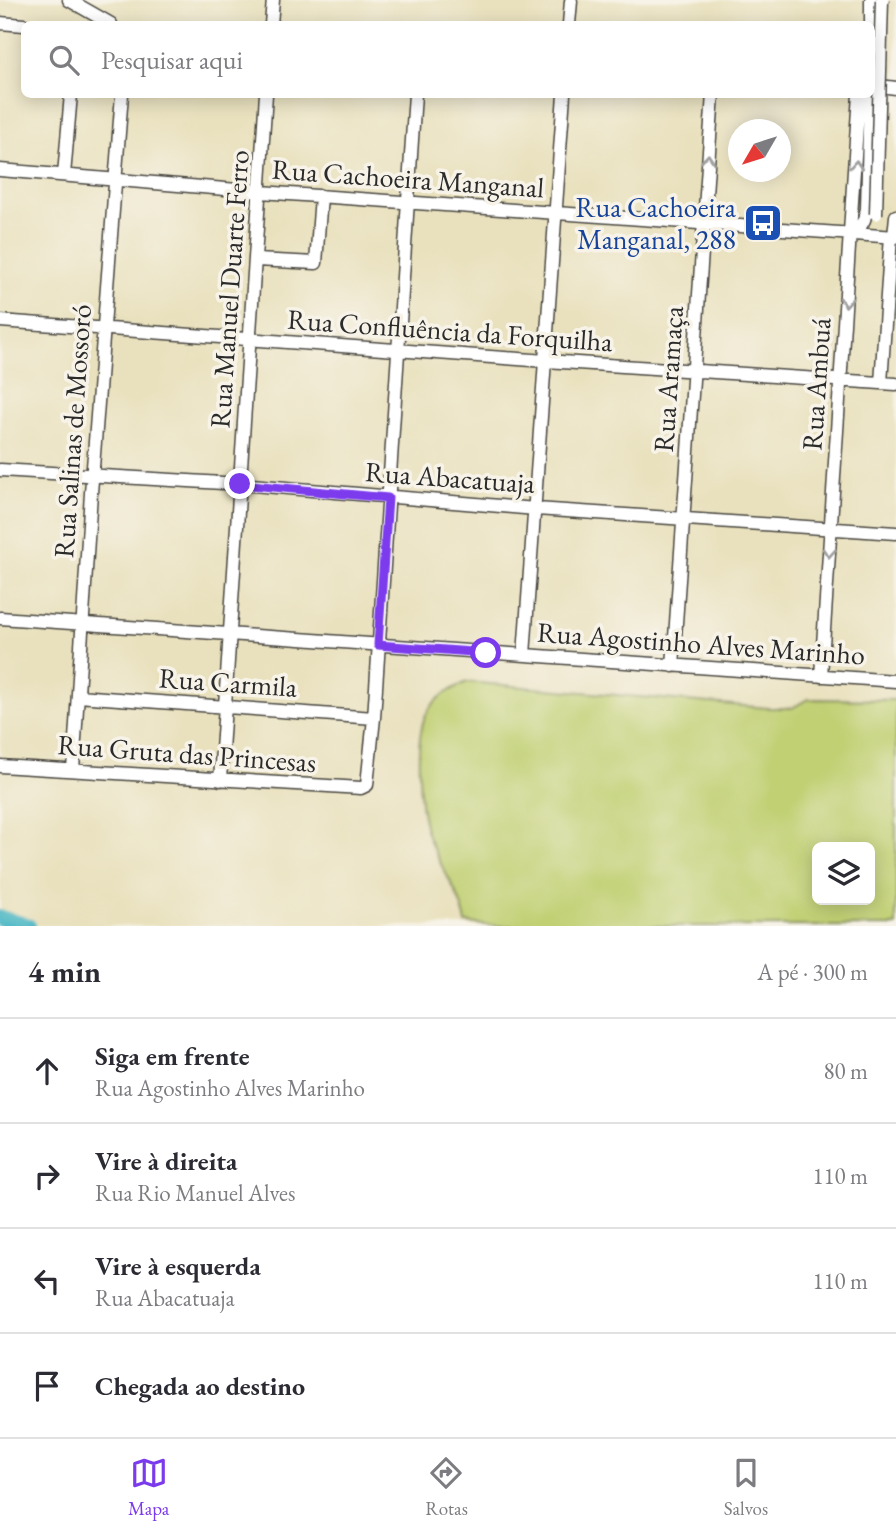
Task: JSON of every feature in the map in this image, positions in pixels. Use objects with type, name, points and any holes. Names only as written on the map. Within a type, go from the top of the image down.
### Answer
[{"type":"street","points":[[69,0],[106,21]]},
{"type":"street","points":[[271,21],[273,0]]},
{"type":"street","points":[[871,0],[871,21]]},
{"type":"street","points":[[853,234],[872,212],[882,0]]},
{"type":"street","points":[[569,21],[571,1]]},
{"type":"street","points":[[0,23],[21,25]]},
{"type":"street","points":[[875,85],[896,88]]},
{"type":"street","points":[[64,175],[71,98]]},
{"type":"street","name":"Rua Salinas de Mossoró","points":[[73,770],[121,98]]},
{"type":"street","name":"Rua Manuel Duarte Ferro","points":[[220,780],[266,98]]},
{"type":"street","points":[[374,718],[415,98]]},
{"type":"street","points":[[524,655],[564,98]]},
{"type":"street","name":"Rua Aramaça","points":[[673,666],[713,98]]},
{"type":"street","name":"Rua Ambuá","points":[[821,676],[840,380],[853,234],[859,98]]},
{"type":"street","points":[[870,98],[872,212],[876,235]]},
{"type":"street","name":"Rua Cachoeira Manganal","points":[[0,170],[261,192],[894,236]]},
{"type":"street","points":[[257,260],[316,263],[321,196]]},
{"type":"street","points":[[881,383],[896,216]]},
{"type":"street","name":"Rua Confluência da Forquilha","points":[[0,321],[896,384]]},
{"type":"street","name":"Rua Abacatuaja","points":[[0,470],[240,484],[388,498],[896,533]]},
{"type":"street","name":"Rua Agostinho Alves Marinho","points":[[0,618],[896,681]]},
{"type":"street","name":"Rua Carmila","points":[[78,696],[374,718]]},
{"type":"street","name":"Rua Gruta das Princesas","points":[[0,766],[361,788],[368,783],[374,718]]},
{"type":"green space","points":[[467,682],[768,708],[792,708],[808,699],[896,700],[896,926],[499,926],[466,923],[459,899],[427,833],[419,771],[423,722],[432,706],[450,690]]},
{"type":"waterway","points":[[0,918],[28,926]]},
{"type":"place","name":"Rua Cachoeira Manganal, 288","points":[[763,223]]},
{"type":"route","points":[[240,484],[388,498],[378,645],[486,653]]}]
